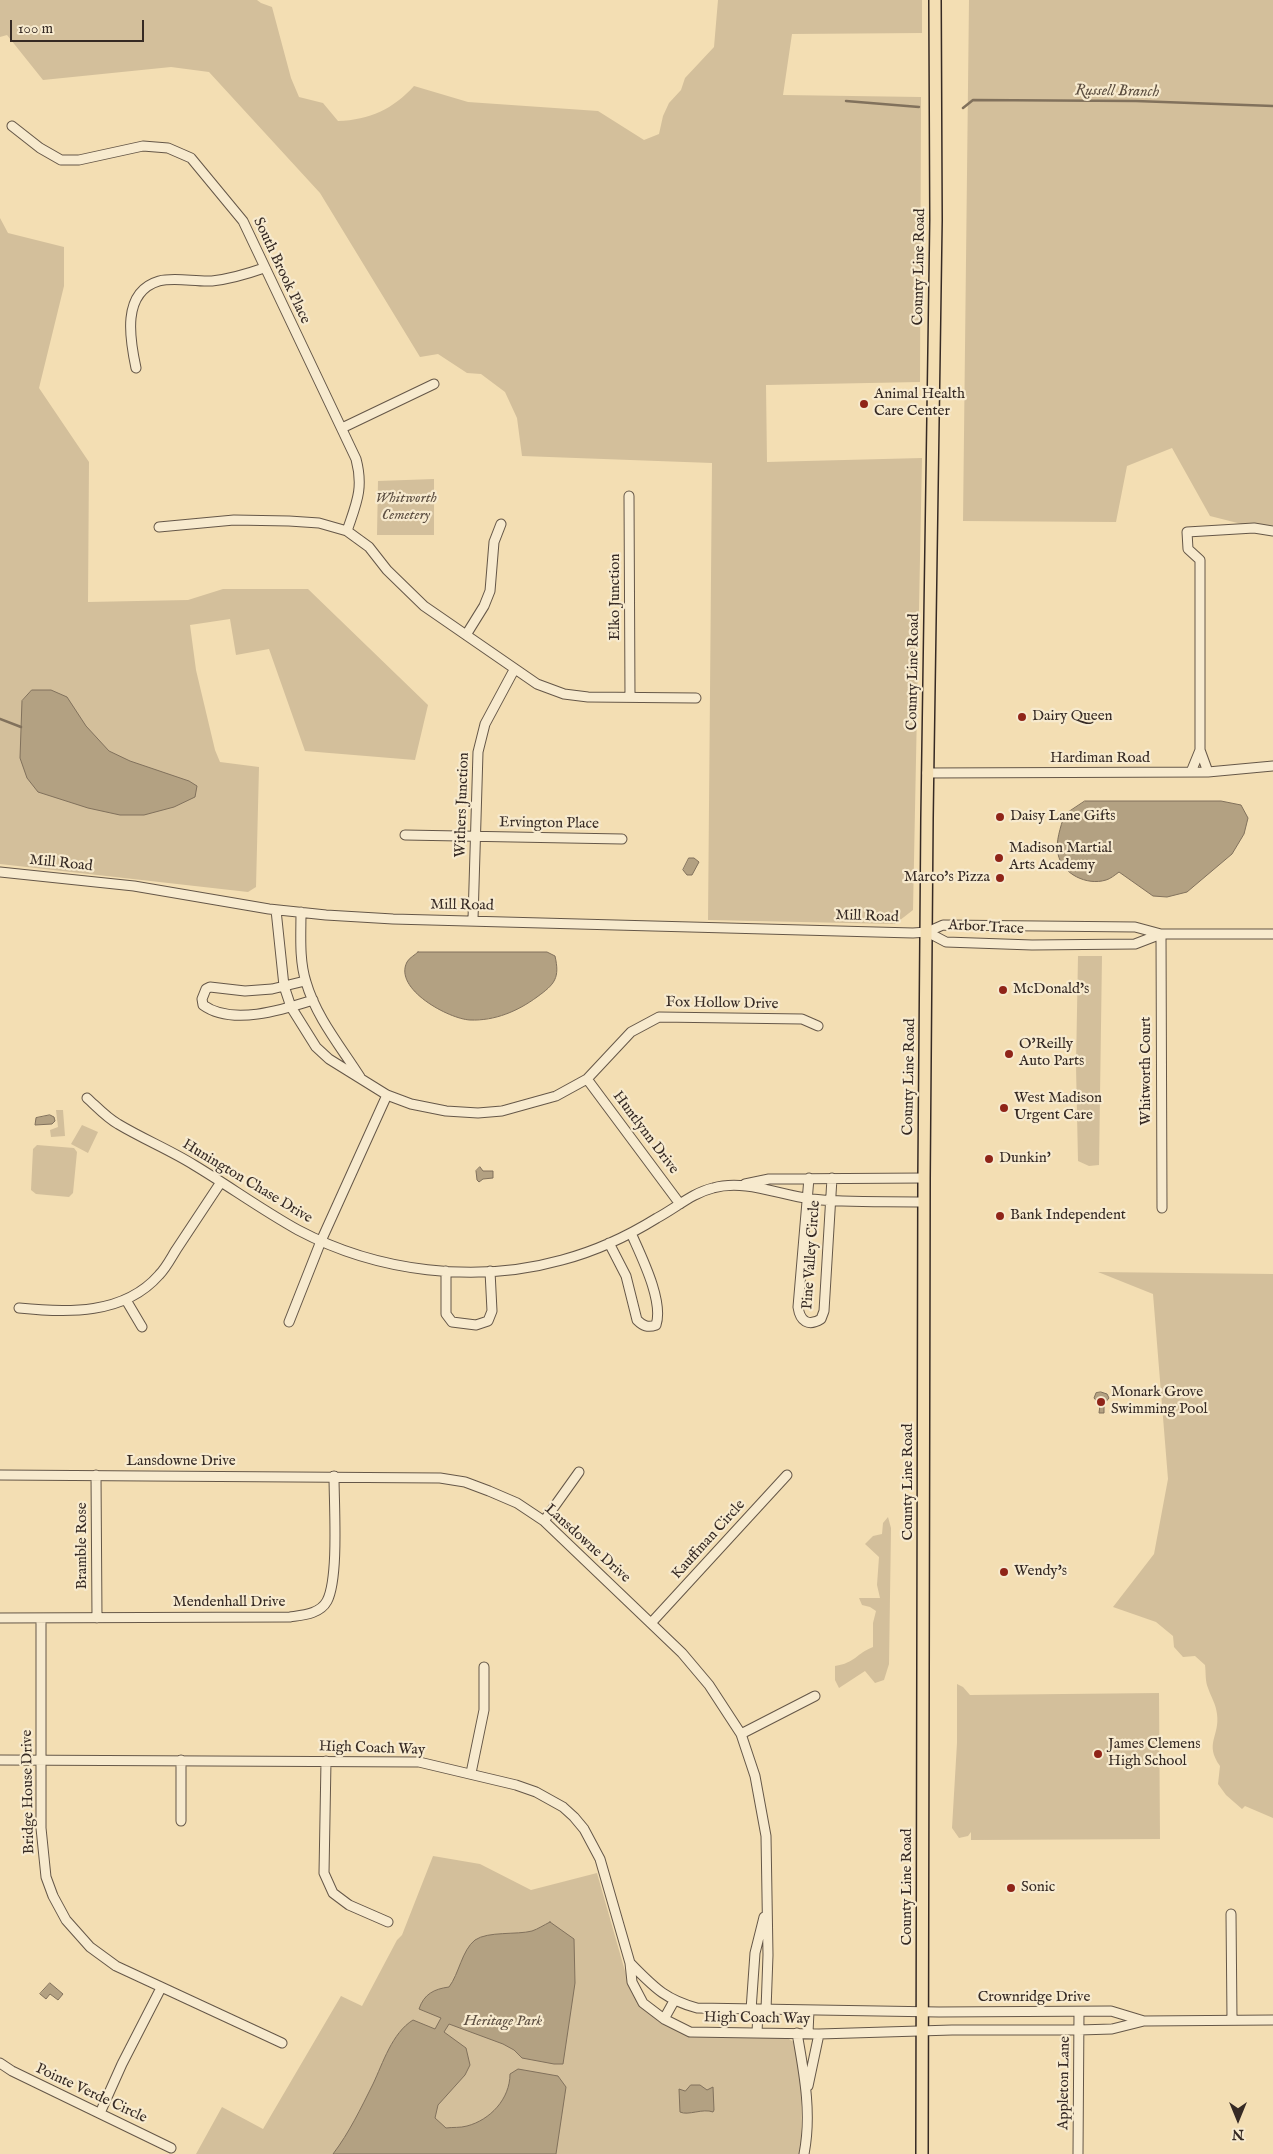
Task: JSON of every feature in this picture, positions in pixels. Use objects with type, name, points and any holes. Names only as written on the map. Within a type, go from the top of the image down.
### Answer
[{"type":"main road","name":"County Line Road","points":[[922,2154],[924,1178],[927,774],[936,271],[936,0]]},
{"type":"street","name":"South Brook Place","points":[[12,126],[40,148],[61,160],[79,160],[143,146],[168,148],[191,158],[243,221],[356,459],[360,475],[360,493],[347,531]]},
{"type":"street","points":[[136,368],[130,318],[133,306],[140,294],[148,287],[159,281],[214,280],[241,276],[264,268]]},
{"type":"street","points":[[342,428],[434,384]]},
{"type":"street","name":"Elko Junction","points":[[629,496],[630,697]]},
{"type":"street","points":[[159,527],[234,520],[289,521],[319,523],[347,531],[369,547],[388,570],[424,606],[514,670],[537,684],[564,694],[696,698]]},
{"type":"street","points":[[466,635],[484,606],[490,591],[494,542],[500,524]]},
{"type":"street","points":[[1208,772],[1200,750],[1200,560],[1188,549],[1187,532],[1254,528],[1273,531]]},
{"type":"street","name":"Withers Junction","points":[[473,920],[476,765],[482,734],[490,713],[514,670]]},
{"type":"street","points":[[1191,772],[1200,750]]},
{"type":"street","name":"Hardiman Road","points":[[927,774],[1208,772],[1273,766]]},
{"type":"street","name":"Ervington Place","points":[[405,835],[622,839]]},
{"type":"street","name":"Mill Road","points":[[0,872],[134,886],[276,910],[393,919],[927,932]]},
{"type":"street","name":"Fox Hollow Drive","points":[[276,910],[284,986],[292,1007],[316,1047],[329,1059],[387,1095],[411,1104],[446,1111],[478,1113],[526,1106],[556,1096],[587,1079],[631,1032],[658,1017],[802,1019],[818,1026]]},
{"type":"street","name":"Fox Hollow Drive","points":[[301,912],[302,958],[305,980],[312,1000],[362,1079]]},
{"type":"street","name":"Arbor Trace","points":[[927,932],[943,925],[1135,927],[1160,934],[1273,934]]},
{"type":"street","name":"Arbor Trace","points":[[927,932],[946,942],[1041,945],[1135,944],[1160,934]]},
{"type":"street","name":"Whitworth Court","points":[[1160,934],[1162,1208]]},
{"type":"street","points":[[305,980],[284,986],[245,992],[210,987],[206,989],[202,999],[204,1005],[209,1009],[236,1015],[263,1014],[312,1000]]},
{"type":"street","name":"Huntlynn Drive","points":[[587,1079],[680,1204]]},
{"type":"street","points":[[289,1322],[321,1241],[387,1095]]},
{"type":"street","name":"Hunington Chase Drive","points":[[87,1098],[116,1123],[193,1164],[269,1214],[321,1241],[379,1262],[415,1269],[490,1271],[508,1270],[560,1261],[631,1233],[696,1194],[714,1187],[740,1185],[808,1198],[830,1200],[924,1202]]},
{"type":"street","name":"Pine Valley Circle","points":[[809,1178],[798,1307],[799,1316],[803,1321],[810,1323],[821,1319],[824,1312],[832,1178]]},
{"type":"street","points":[[740,1185],[769,1179],[924,1178]]},
{"type":"street","points":[[18,1308],[44,1311],[87,1310],[106,1307],[126,1300],[143,1290],[159,1275],[221,1182]]},
{"type":"street","points":[[609,1243],[626,1276],[637,1320],[642,1325],[649,1327],[656,1325],[659,1317],[649,1274],[631,1233]]},
{"type":"street","points":[[446,1271],[446,1314],[452,1322],[476,1324],[488,1321],[492,1311],[490,1271]]},
{"type":"street","points":[[126,1300],[142,1327]]},
{"type":"street","points":[[544,1521],[579,1472]]},
{"type":"street","name":"Lansdowne Drive","points":[[0,1475],[413,1476],[440,1478],[464,1482],[517,1503],[544,1521],[652,1622],[682,1653],[709,1685],[741,1734],[755,1776],[766,1836],[768,1955],[758,2010]]},
{"type":"street","name":"Bramble Rose","points":[[96,1475],[97,1618]]},
{"type":"street","name":"Kauffman Circle","points":[[652,1622],[787,1475]]},
{"type":"street","name":"Mendenhall Drive","points":[[0,1618],[290,1617],[311,1614],[327,1602],[334,1579],[334,1476]]},
{"type":"street","name":"Bridge House Drive","points":[[41,1618],[40,1828],[46,1877],[53,1896],[66,1920],[90,1946],[116,1966],[282,2043]]},
{"type":"street","points":[[471,1773],[484,1710],[484,1667]]},
{"type":"street","points":[[741,1734],[815,1696]]},
{"type":"street","name":"High Coach Way","points":[[0,1760],[418,1762],[516,1785],[536,1792],[563,1807],[584,1829],[600,1859],[630,1963],[632,1982],[643,2003],[664,2020],[690,2032],[819,2034],[922,2031]]},
{"type":"street","points":[[181,1760],[181,1822]]},
{"type":"street","points":[[326,1761],[324,1873],[333,1894],[350,1906],[388,1922]]},
{"type":"street","name":"Lansdowne Drive","points":[[758,2010],[755,1953],[766,1907]]},
{"type":"street","points":[[1231,1914],[1232,2019]]},
{"type":"street","name":"High Coach Way","points":[[630,1963],[658,1992],[674,2001],[698,2008],[922,2012]]},
{"type":"street","points":[[100,2112],[122,2064],[162,1988]]},
{"type":"street","points":[[664,2020],[674,2001]]},
{"type":"street","points":[[757,2033],[758,2010]]},
{"type":"street","points":[[808,2033],[809,2011]]},
{"type":"street","name":"Crownridge Drive","points":[[922,2012],[1111,2012],[1144,2021]]},
{"type":"street","name":"Appleton Lane","points":[[1078,2154],[1080,2012]]},
{"type":"street","name":"Crownridge Drive","points":[[922,2031],[1112,2029],[1144,2021],[1273,2020]]},
{"type":"street","points":[[797,2033],[807,2091]]},
{"type":"street","points":[[804,2154],[807,2091],[819,2034]]},
{"type":"street","name":"Pointe Verde Circle","points":[[0,2063],[12,2072],[100,2112],[171,2148]]},
{"type":"green space","points":[[0,0],[257,0],[272,7],[291,78],[299,97],[323,103],[338,121],[371,116],[380,112],[398,101],[414,86],[468,102],[598,111],[644,140],[659,134],[663,116],[669,103],[681,90],[685,78],[714,47],[718,0],[922,0],[922,33],[792,34],[783,95],[921,97],[920,382],[766,385],[767,462],[922,458],[913,910],[895,924],[708,920],[712,463],[522,456],[517,418],[505,392],[481,374],[467,373],[438,354],[420,357],[320,193],[209,72],[171,67],[43,80],[7,35],[0,37]]},
{"type":"green space","points":[[969,0],[1273,0],[1273,532],[1210,516],[1172,448],[1127,466],[1116,522],[963,521]]},
{"type":"green space","points":[[0,218],[8,233],[64,247],[64,286],[39,388],[89,462],[88,602],[188,600],[223,589],[308,589],[428,705],[415,760],[305,751],[269,649],[236,655],[230,619],[190,625],[196,670],[215,750],[220,762],[259,767],[256,887],[248,892],[0,864]]},
{"type":"green space","name":"Whitworth Cemetery","points":[[434,479],[434,535],[377,535],[378,481]]},
{"type":"green space","points":[[1078,956],[1102,956],[1099,1165],[1089,1166],[1078,1161],[1076,1066]]},
{"type":"green space","points":[[56,1110],[63,1110],[65,1136],[51,1137],[50,1130],[58,1127]]},
{"type":"green space","points":[[82,1125],[98,1132],[88,1153],[71,1144]]},
{"type":"green space","points":[[37,1145],[74,1148],[77,1152],[73,1193],[69,1197],[36,1194],[31,1190],[33,1149]]},
{"type":"green space","points":[[1098,1272],[1273,1274],[1273,1818],[1245,1806],[1242,1809],[1226,1795],[1218,1784],[1220,1766],[1213,1751],[1217,1714],[1207,1685],[1205,1665],[1195,1656],[1183,1657],[1174,1647],[1173,1636],[1156,1622],[1113,1607],[1154,1554],[1168,1479],[1153,1294]]},
{"type":"green space","points":[[888,1517],[891,1528],[889,1664],[884,1680],[875,1683],[865,1671],[839,1688],[835,1680],[835,1666],[847,1663],[873,1647],[873,1623],[876,1611],[862,1605],[859,1598],[880,1598],[877,1585],[879,1557],[865,1544],[873,1536],[882,1534],[883,1523]]},
{"type":"green space","points":[[957,1684],[963,1687],[970,1695],[1159,1693],[1160,1839],[971,1840],[971,1832],[968,1836],[959,1838],[952,1828],[957,1743]]},
{"type":"green space","name":"Heritage Park","points":[[433,1856],[480,1864],[531,1890],[597,1873],[625,1971],[633,1993],[643,2008],[664,2025],[686,2035],[787,2038],[794,2042],[801,2082],[801,2147],[799,2154],[196,2154],[222,2107],[263,2129],[341,1996],[362,2006],[397,1940],[402,1935]]},
{"type":"shaded area","points":[[32,690],[51,690],[67,697],[86,726],[109,751],[130,761],[189,781],[197,786],[195,797],[174,807],[144,815],[120,815],[88,808],[38,792],[27,778],[20,758],[22,701]]},
{"type":"shaded area","points":[[1085,801],[1221,801],[1241,805],[1248,818],[1244,834],[1232,854],[1187,892],[1167,897],[1153,896],[1119,872],[1108,879],[1099,881],[1084,880],[1070,873],[1060,861],[1057,845],[1064,815]]},
{"type":"shaded area","points":[[689,858],[694,858],[699,862],[692,875],[687,875],[683,870]]},
{"type":"shaded area","points":[[418,952],[547,952],[555,956],[557,970],[552,984],[522,1007],[497,1017],[470,1020],[449,1014],[437,1008],[415,992],[408,982],[405,972],[407,962]]},
{"type":"shaded area","points":[[50,1115],[54,1117],[55,1121],[52,1124],[35,1125],[36,1118]]},
{"type":"shaded area","points":[[480,1167],[483,1171],[493,1171],[493,1178],[483,1179],[479,1182],[476,1171]]},
{"type":"shaded area","name":"Monark Grove Swimming Pool","points":[[1096,1393],[1107,1394],[1109,1398],[1104,1404],[1104,1413],[1099,1413],[1100,1405],[1094,1398]]},
{"type":"shaded area","points":[[550,1922],[574,1939],[575,1983],[563,2064],[522,2058],[514,2050],[503,2044],[449,2024],[444,2032],[466,2048],[470,2065],[465,2075],[438,2105],[435,2118],[446,2128],[467,2126],[483,2119],[491,2114],[502,2100],[507,2092],[510,2074],[518,2069],[558,2076],[566,2087],[556,2154],[333,2154],[354,2120],[389,2049],[399,2033],[413,2020],[435,2029],[441,2018],[419,2009],[421,2004],[430,1993],[449,1987],[471,1944],[475,1940],[487,1935],[532,1931]]},
{"type":"shaded area","points":[[50,1983],[63,1994],[58,2000],[50,1994],[46,1999],[40,1994]]},
{"type":"shaded area","points":[[691,2085],[700,2085],[707,2090],[713,2087],[713,2112],[680,2112],[679,2089],[685,2091]]},
{"type":"waterway","name":"Russell Branch","points":[[963,108],[973,100],[1136,101],[1273,106]]},
{"type":"waterway","name":"Russell Branch","points":[[846,101],[919,107]]},
{"type":"waterway","points":[[0,719],[21,727]]},
{"type":"place","name":"Animal Health Care Center","points":[[864,404]]},
{"type":"place","name":"Dairy Queen","points":[[1022,717]]},
{"type":"place","name":"Daisy Lane Gifts","points":[[1000,817]]},
{"type":"place","name":"Madison Martial Arts Academy","points":[[999,858]]},
{"type":"place","name":"Marco's Pizza","points":[[1000,878]]},
{"type":"place","name":"McDonald's","points":[[1003,990]]},
{"type":"place","name":"O'Reilly Auto Parts","points":[[1009,1054]]},
{"type":"place","name":"West Madison Urgent Care","points":[[1004,1108]]},
{"type":"place","name":"Dunkin'","points":[[989,1159]]},
{"type":"place","name":"Bank Independent","points":[[1000,1216]]},
{"type":"place","name":"Monark Grove Swimming Pool","points":[[1101,1402]]},
{"type":"place","name":"Wendy's","points":[[1004,1572]]},
{"type":"place","name":"James Clemens High School","points":[[1098,1754]]},
{"type":"place","name":"Sonic","points":[[1011,1888]]}]
